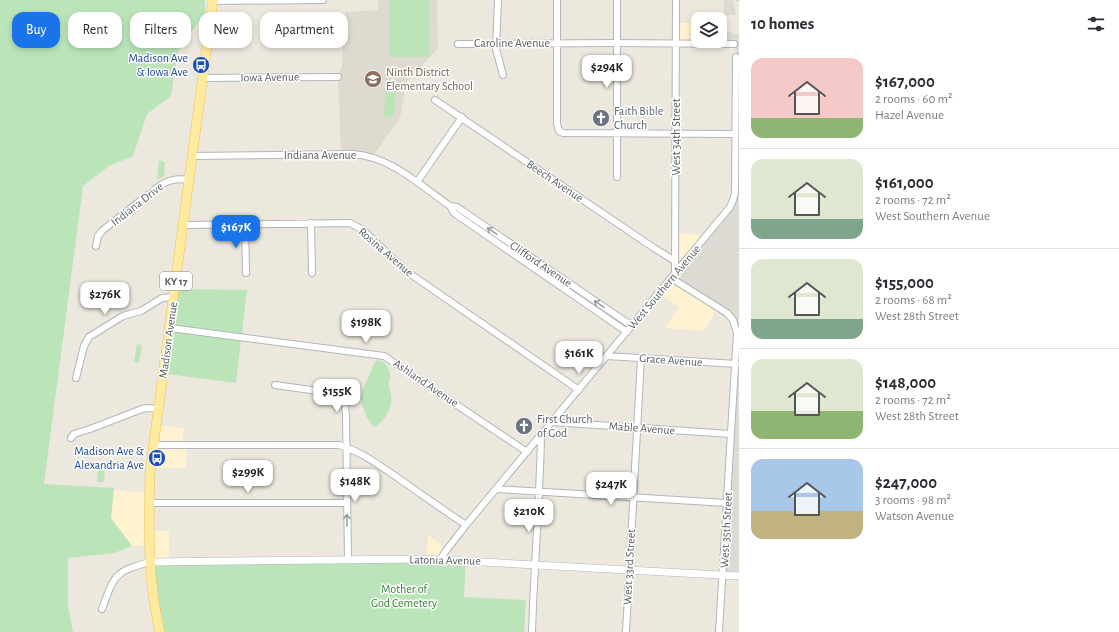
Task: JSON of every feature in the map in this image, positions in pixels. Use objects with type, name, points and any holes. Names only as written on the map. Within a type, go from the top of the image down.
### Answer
[{"type":"main road","name":"Madison Avenue","points":[[160,632],[153,598],[149,546],[150,472],[213,0]]},
{"type":"street","points":[[213,0],[322,0]]},
{"type":"street","points":[[498,0],[496,49],[502,75]]},
{"type":"street","points":[[557,0],[558,131],[735,134],[736,57]]},
{"type":"street","points":[[617,0],[617,177]]},
{"type":"street","name":"West 34th Street","points":[[673,276],[675,261],[676,0]]},
{"type":"street","name":"Caroline Avenue","points":[[458,44],[734,44]]},
{"type":"street","name":"Iowa Avenue","points":[[203,78],[338,77]]},
{"type":"street","name":"Beech Avenue","points":[[435,100],[675,261]]},
{"type":"street","points":[[417,182],[462,118]]},
{"type":"street","name":"West Southern Avenue","points":[[441,559],[466,525],[725,214],[733,200],[734,193],[735,134]]},
{"type":"street","name":"Indiana Avenue","points":[[192,156],[359,154],[388,164],[436,196]]},
{"type":"street","name":"Indiana Drive","points":[[96,246],[98,236],[103,230],[162,184],[173,179],[189,180]]},
{"type":"street","name":"Clifford Avenue","points":[[436,196],[450,206],[464,212],[632,326]]},
{"type":"street","name":"Clifford Avenue","points":[[450,206],[454,213],[627,332]]},
{"type":"street","name":"Rosina Avenue","points":[[184,224],[346,222],[355,225],[368,235],[406,271],[579,390]]},
{"type":"street","points":[[311,223],[312,273]]},
{"type":"street","points":[[245,224],[246,273]]},
{"type":"street","name":"West 35th Street","points":[[673,276],[727,313],[733,320],[737,333],[728,503],[719,632]]},
{"type":"street","points":[[76,378],[84,346],[89,337],[123,316],[141,311],[162,298],[174,297]]},
{"type":"street","name":"Ashland Avenue","points":[[170,328],[384,356],[527,452]]},
{"type":"street","name":"Grace Avenue","points":[[607,356],[736,364]]},
{"type":"street","name":"West 33rd Street","points":[[626,632],[641,358]]},
{"type":"street","points":[[275,385],[340,394],[344,398],[348,560]]},
{"type":"street","points":[[71,438],[74,434],[142,409],[159,409]]},
{"type":"street","name":"Mable Avenue","points":[[552,422],[731,434]]},
{"type":"street","points":[[532,632],[542,434]]},
{"type":"street","points":[[154,445],[339,445],[358,453],[384,469],[466,525]]},
{"type":"street","points":[[496,489],[728,503]]},
{"type":"street","points":[[150,503],[346,503]]},
{"type":"street","name":"Latonia Avenue","points":[[150,562],[441,559],[739,576]]},
{"type":"street","points":[[102,609],[110,586],[115,577],[130,567],[150,562]]},
{"type":"shaded area","name":"Ninth District Elementary School","points":[[378,0],[437,0],[438,48],[406,83],[400,118],[376,152],[371,157],[341,154],[338,77],[342,66],[342,48],[348,48],[348,12],[345,12],[378,10]]},
{"type":"shaded area","points":[[724,0],[733,0],[736,15],[727,15],[727,12],[724,12]]},
{"type":"shaded area","points":[[676,23],[691,23],[691,42],[676,43]]},
{"type":"shaded area","points":[[727,31],[739,35],[739,576],[723,575],[736,364],[733,320],[671,278],[733,200],[735,44],[727,42]]},
{"type":"shaded area","points":[[675,233],[707,235],[675,273]]},
{"type":"shaded area","points":[[671,278],[718,307],[704,331],[665,328],[679,307],[659,293]]},
{"type":"shaded area","points":[[157,425],[184,428],[182,445],[187,445],[186,468],[151,468]]},
{"type":"shaded area","points":[[114,491],[150,492],[149,531],[169,531],[169,561],[150,562],[149,546],[132,546],[111,518]]},
{"type":"shaded area","points":[[428,535],[447,550],[441,559],[427,559]]},
{"type":"green space","points":[[0,0],[205,0],[205,12],[199,12],[199,21],[191,33],[191,12],[130,12],[130,48],[180,48],[178,51],[171,96],[147,114],[133,156],[109,166],[83,186],[44,484],[114,488],[111,518],[132,546],[114,553],[68,558],[68,606],[73,632],[0,632]]},
{"type":"green space","points":[[390,0],[430,0],[430,57],[390,57]]},
{"type":"green space","points":[[386,87],[396,88],[394,117],[384,116]]},
{"type":"green space","points":[[159,160],[165,162],[164,176],[157,180]]},
{"type":"green space","points":[[178,289],[247,290],[236,383],[167,374]]},
{"type":"green space","points":[[137,344],[142,345],[139,363],[134,362]]},
{"type":"green space","points":[[376,360],[384,363],[388,367],[391,404],[385,418],[374,427],[366,414],[361,396]]},
{"type":"green space","points":[[98,467],[105,468],[104,482],[97,482]]},
{"type":"green space","name":"Mother of God Cemetery","points":[[466,560],[464,597],[526,600],[524,632],[160,632],[150,562]]},
{"type":"railway","points":[[738,0],[739,6]]},
{"type":"place","name":"Madison Ave & Iowa Ave","points":[[201,65]]},
{"type":"place","name":"Ninth District Elementary School","points":[[373,79]]},
{"type":"place","name":"Faith Bible Church","points":[[601,118]]},
{"type":"place","name":"First Church of God","points":[[524,426]]},
{"type":"place","name":"Madison Ave & Alexandria Ave","points":[[157,458]]}]
